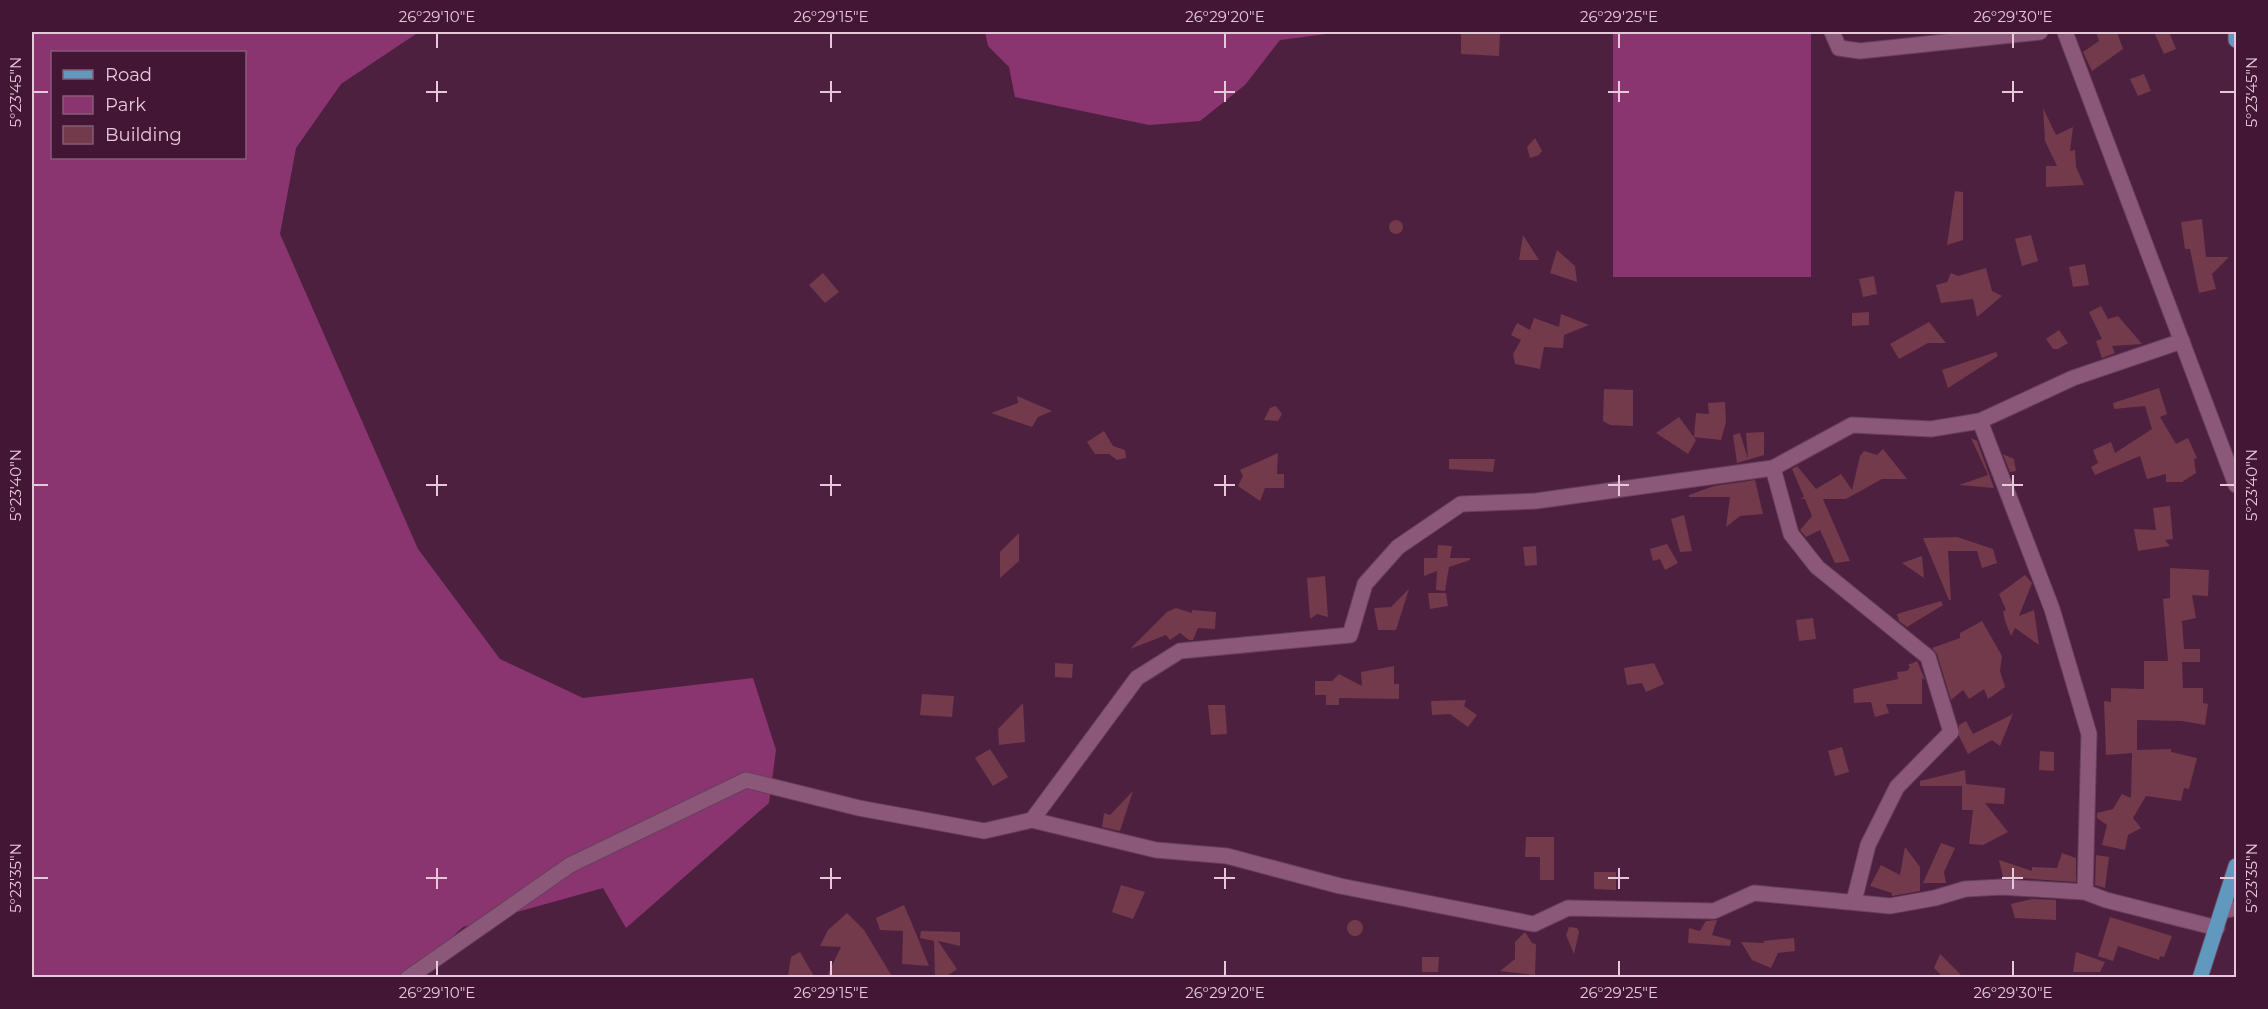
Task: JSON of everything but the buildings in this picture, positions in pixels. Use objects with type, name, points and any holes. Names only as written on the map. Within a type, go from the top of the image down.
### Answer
[{"type":"main road","points":[[2236,32],[2236,40]]},
{"type":"main road","points":[[2200,978],[2217,928],[2230,909],[2236,866]]},
{"type":"street","points":[[1832,32],[1839,48],[1860,51],[2040,32]]},
{"type":"street","points":[[2065,32],[2236,485]]},
{"type":"street","points":[[1032,820],[1137,678],[1180,651],[1350,635],[1365,584],[1398,547],[1461,504],[1536,501],[1773,468],[1852,425],[1931,429],[1980,421],[2073,378],[2182,341]]},
{"type":"street","points":[[1980,421],[2052,609],[2089,734],[2085,892]]},
{"type":"street","points":[[1773,468],[1791,534],[1817,567],[1928,657],[1951,732],[1897,787],[1868,845],[1854,901]]},
{"type":"street","points":[[408,978],[570,865],[746,780],[859,808],[984,831],[1032,820],[1156,850],[1227,856],[1340,886],[1534,924],[1568,908],[1714,911],[1754,893],[1890,906],[1935,898],[1965,889],[2002,887],[2085,892],[2106,900],[2217,928]]},
{"type":"green space","points":[[32,32],[419,32],[341,84],[296,148],[280,234],[418,549],[500,659],[583,698],[753,678],[776,750],[769,803],[626,928],[603,888],[463,927],[410,977],[32,977]]},
{"type":"green space","points":[[985,32],[1342,32],[1280,40],[1245,85],[1200,121],[1149,125],[1015,97],[1009,67],[988,46]]},
{"type":"green space","points":[[1613,32],[1811,32],[1811,277],[1613,277]]}]
